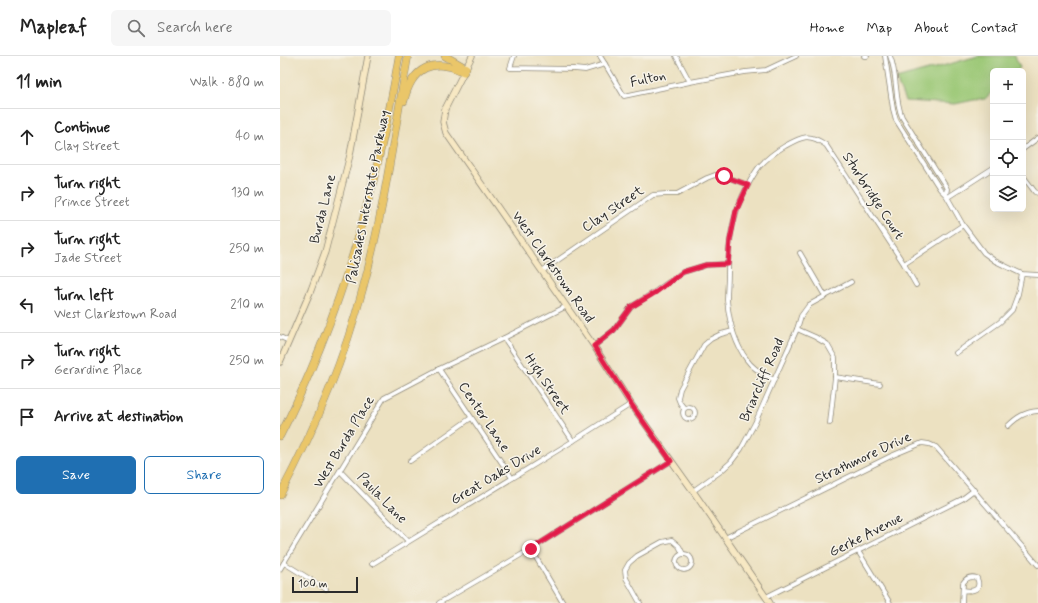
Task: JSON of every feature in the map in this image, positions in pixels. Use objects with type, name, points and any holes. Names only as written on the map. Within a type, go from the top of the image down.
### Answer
[{"type":"highway","name":"Palisades Interstate Parkway","points":[[280,436],[302,392],[323,343],[356,247],[368,206],[392,96],[399,56]]},
{"type":"highway","name":"Palisades Interstate Parkway","points":[[280,495],[320,412],[349,336],[363,290],[373,248],[408,56]]},
{"type":"highway","points":[[444,56],[465,70]]},
{"type":"highway","points":[[389,163],[404,98],[414,77],[423,70],[435,65],[447,65],[465,70]]},
{"type":"street","name":"Burda Lane","points":[[280,362],[325,252],[353,140],[368,56]]},
{"type":"street","name":"West Clarkstown Road","points":[[472,56],[445,109],[443,122],[448,136],[542,271],[565,307],[594,346],[631,404],[770,603]]},
{"type":"street","points":[[514,56],[510,68],[585,70],[604,64],[600,56]]},
{"type":"street","points":[[676,56],[690,82],[745,72],[766,70],[796,56]]},
{"type":"street","points":[[886,56],[893,109],[896,120],[940,189],[947,196],[964,225],[984,253],[995,261],[1022,274],[1038,275]]},
{"type":"street","points":[[890,56],[893,66],[899,108],[902,117],[945,185],[947,189],[947,196]]},
{"type":"street","name":"Fulton","points":[[604,64],[624,96],[690,82]]},
{"type":"street","name":"Sturbridge Court","points":[[748,185],[758,168],[771,155],[798,138],[807,137],[817,139],[826,145],[904,264],[916,285]]},
{"type":"street","points":[[1026,146],[1038,138]]},
{"type":"street","points":[[947,196],[990,170]]},
{"type":"street","name":"Clay Street","points":[[542,271],[653,195],[677,194],[715,175],[724,176],[748,185]]},
{"type":"street","points":[[1026,180],[1035,192],[1038,193]]},
{"type":"street","points":[[748,185],[736,211],[730,240],[727,300],[733,331],[740,350],[748,362],[759,372],[774,380]]},
{"type":"street","points":[[904,264],[964,225]]},
{"type":"street","points":[[800,253],[824,296]]},
{"type":"street","points":[[594,346],[614,330],[631,307],[656,292],[683,272],[706,265],[728,264]]},
{"type":"street","points":[[956,353],[1000,322],[1012,310],[1018,294],[1022,274]]},
{"type":"street","name":"Briarcliff Road","points":[[693,491],[721,471],[742,449],[805,310],[824,296],[851,282]]},
{"type":"street","name":"West Burda Place","points":[[280,569],[384,398],[439,368],[504,338],[565,307]]},
{"type":"street","points":[[797,330],[815,337],[827,344],[835,358],[835,377],[830,423]]},
{"type":"street","points":[[684,408],[678,398],[680,389],[704,345],[711,339],[721,334],[733,331]]},
{"type":"street","points":[[280,337],[289,341]]},
{"type":"street","name":"High Street","points":[[504,338],[573,441]]},
{"type":"street","name":"Center Lane","points":[[439,368],[512,478]]},
{"type":"street","points":[[835,377],[880,384]]},
{"type":"street","name":"Great Oaks Drive","points":[[372,564],[631,404]]},
{"type":"street","points":[[1008,426],[1021,415],[1030,411],[1038,411]]},
{"type":"street","points":[[410,461],[471,418]]},
{"type":"street","name":"Strathmore Drive","points":[[725,538],[891,456],[922,443],[936,447],[1038,565]]},
{"type":"street","points":[[439,603],[531,549],[671,461]]},
{"type":"street","name":"Paula Lane","points":[[340,471],[408,541]]},
{"type":"street","name":"Gerke Avenue","points":[[766,597],[962,499],[974,490]]},
{"type":"street","points":[[640,603],[626,578],[625,570],[628,563],[637,556],[662,542],[672,540],[679,546],[683,554]]},
{"type":"street","points":[[531,549],[563,603]]},
{"type":"street","points":[[858,551],[890,603]]},
{"type":"street","points":[[284,563],[326,589]]},
{"type":"street","points":[[962,603],[963,583],[968,578],[973,576],[977,578],[979,582],[978,587],[970,592],[963,590]]},
{"type":"green space","points":[[978,56],[1015,56],[1020,68],[990,68],[990,94],[985,99],[955,104],[905,101],[896,79]]},
{"type":"route","points":[[531,549],[671,461],[631,404],[594,346],[614,330],[631,307],[656,292],[683,272],[706,265],[728,264],[730,240],[736,211],[748,185],[724,176]]}]
